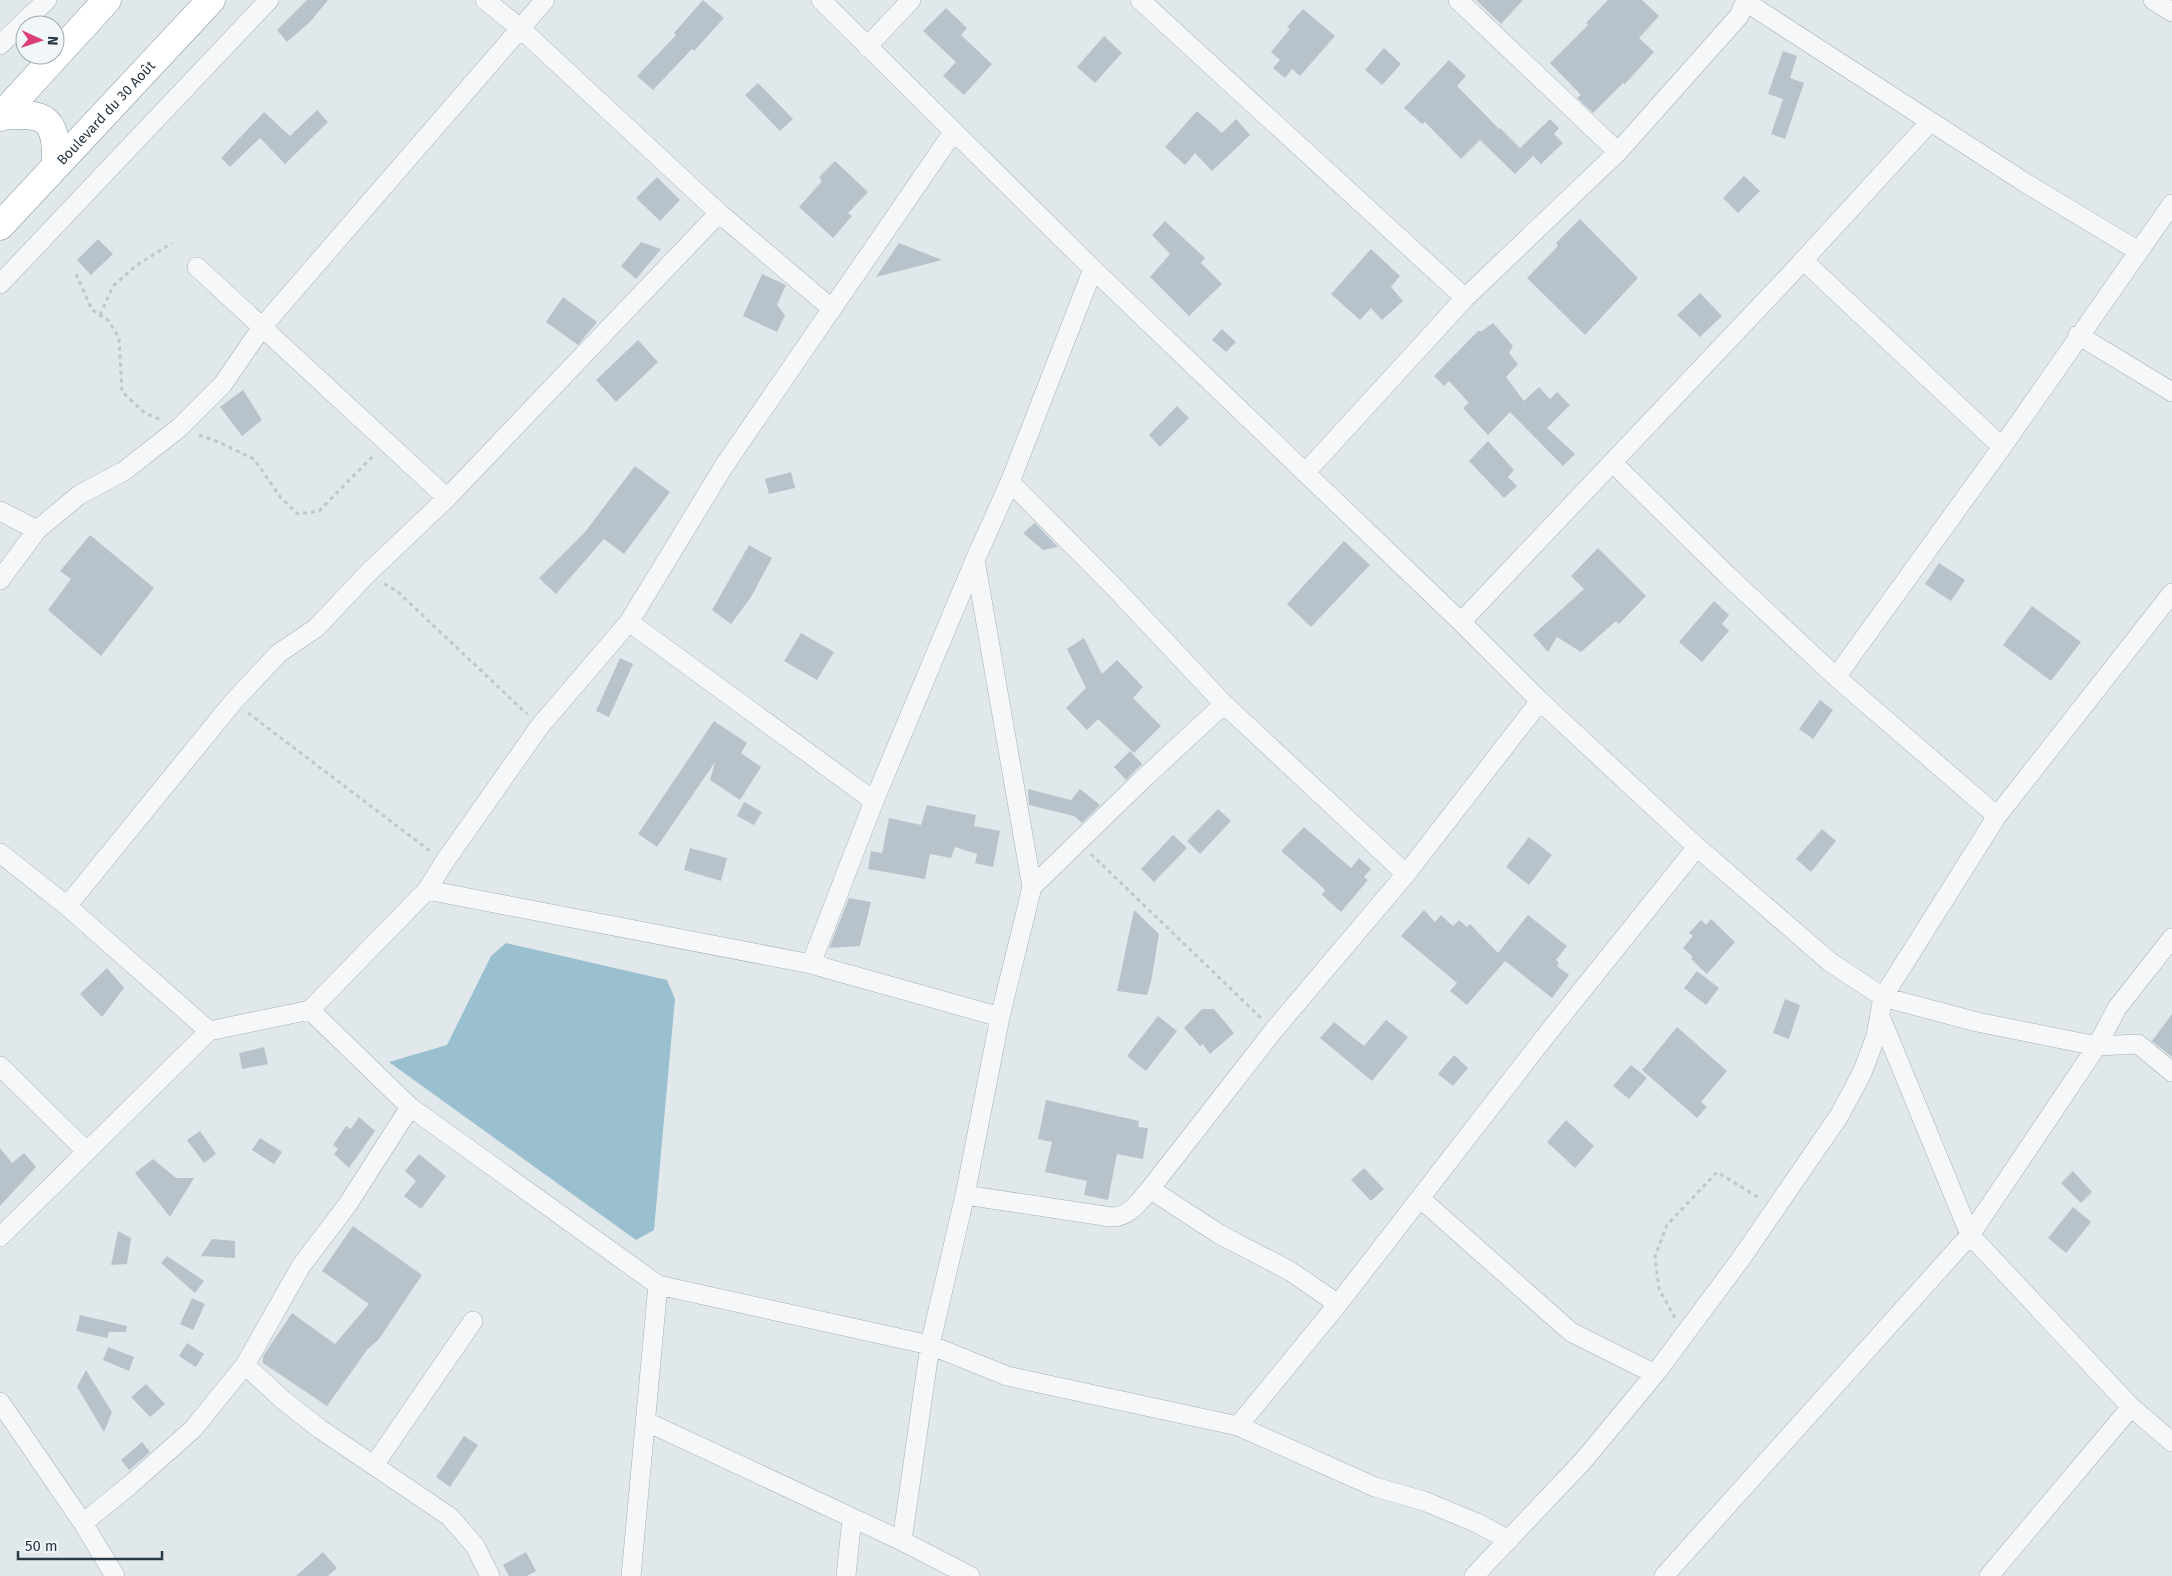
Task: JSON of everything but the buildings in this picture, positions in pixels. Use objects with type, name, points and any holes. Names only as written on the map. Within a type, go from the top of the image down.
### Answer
[{"type":"highway","points":[[0,116],[107,0]]},
{"type":"highway","name":"Boulevard du 30 Août","points":[[6,215],[211,0]]},
{"type":"highway","points":[[0,116],[39,116],[47,121],[52,128],[55,138],[56,164]]},
{"type":"street","points":[[0,45],[47,0]]},
{"type":"street","points":[[0,284],[269,0]]},
{"type":"street","points":[[485,0],[520,28],[719,213],[831,308]]},
{"type":"street","points":[[0,580],[37,530],[79,495],[124,471],[179,428],[223,384],[262,327],[545,0]]},
{"type":"street","points":[[821,0],[1093,268],[1461,622],[1540,701],[1697,848],[1830,962],[1883,997],[1977,1022],[2097,1046],[2138,1044],[2172,1072]]},
{"type":"street","points":[[867,47],[911,0]]},
{"type":"street","points":[[1140,0],[1464,298]]},
{"type":"street","points":[[1458,0],[1618,152]]},
{"type":"street","points":[[2153,0],[2172,12]]},
{"type":"street","points":[[1305,473],[1464,298],[1618,152],[1739,16],[1746,1],[1930,122],[2138,251]]},
{"type":"street","points":[[1461,622],[1613,463],[1930,122]]},
{"type":"street","points":[[0,1237],[209,1031],[310,1010],[426,890],[444,861],[540,726],[628,622],[724,466],[954,131]]},
{"type":"street","points":[[1836,677],[2002,447],[2078,335],[2172,204]]},
{"type":"street","points":[[67,906],[233,702],[279,653],[316,628],[367,574],[447,498],[719,213]]},
{"type":"street","points":[[1803,260],[2002,447]]},
{"type":"street","points":[[197,267],[447,498]]},
{"type":"street","points":[[811,964],[874,800],[974,560],[1010,482],[1093,268]]},
{"type":"street","points":[[2078,335],[2172,392]]},
{"type":"street","points":[[1613,463],[1727,575],[1836,677],[1997,816]]},
{"type":"street","points":[[1010,482],[1115,588],[1224,704],[1406,874]]},
{"type":"street","points":[[0,511],[37,530]]},
{"type":"street","points":[[902,1541],[930,1345],[965,1195],[1000,1016],[1032,887],[974,560]]},
{"type":"street","points":[[1474,1576],[1583,1461],[1655,1374],[1740,1260],[1774,1208],[1840,1116],[1862,1074],[1876,1036],[1883,997],[1997,816],[2172,593]]},
{"type":"street","points":[[628,622],[874,800]]},
{"type":"street","points":[[965,1195],[1121,1217],[1130,1211],[1150,1189],[1274,1030],[1406,874],[1540,701]]},
{"type":"street","points":[[1032,887],[1143,779],[1224,704]]},
{"type":"street","points":[[1238,1426],[1338,1304],[1550,1030],[1697,848]]},
{"type":"street","points":[[0,853],[67,906],[209,1031]]},
{"type":"street","points":[[426,890],[811,964],[1000,1016]]},
{"type":"street","points":[[1664,1576],[1970,1235],[2097,1046],[2117,1008],[2172,938]]},
{"type":"street","points":[[310,1010],[410,1106],[658,1285],[930,1345],[1007,1376],[1238,1426],[1375,1487],[1424,1501],[1477,1523],[1508,1540]]},
{"type":"street","points":[[1880,1016],[1970,1235],[2131,1407],[2172,1442]]},
{"type":"street","points":[[0,1066],[86,1151]]},
{"type":"street","points":[[83,1523],[130,1485],[193,1429],[246,1365],[301,1266],[348,1204],[410,1106]]},
{"type":"street","points":[[1150,1189],[1219,1234],[1290,1271],[1338,1304]]},
{"type":"street","points":[[1421,1199],[1571,1332],[1655,1374]]},
{"type":"street","points":[[631,1576],[658,1285]]},
{"type":"street","points":[[374,1464],[473,1322]]},
{"type":"street","points":[[246,1365],[283,1400],[320,1429],[374,1464],[450,1518],[475,1546],[490,1576]]},
{"type":"street","points":[[0,1402],[83,1523],[115,1576]]},
{"type":"street","points":[[1998,1573],[2131,1407]]},
{"type":"street","points":[[645,1422],[902,1541],[970,1576]]},
{"type":"street","points":[[846,1576],[852,1518]]},
{"type":"path","points":[[100,316],[112,286],[136,266],[172,243]]},
{"type":"path","points":[[76,274],[92,310],[108,320],[119,338],[122,392],[145,413],[179,428],[214,440],[254,459],[281,498],[298,514],[319,512],[385,442]]},
{"type":"path","points":[[367,574],[397,591],[540,726]]},
{"type":"path","points":[[233,702],[444,861]]},
{"type":"path","points":[[1079,842],[1274,1030]]},
{"type":"path","points":[[1684,1333],[1659,1289],[1655,1256],[1667,1225],[1717,1172],[1774,1208]]},
{"type":"water","points":[[506,943],[667,980],[675,999],[654,1230],[636,1240],[389,1062],[447,1045],[491,956]]}]
